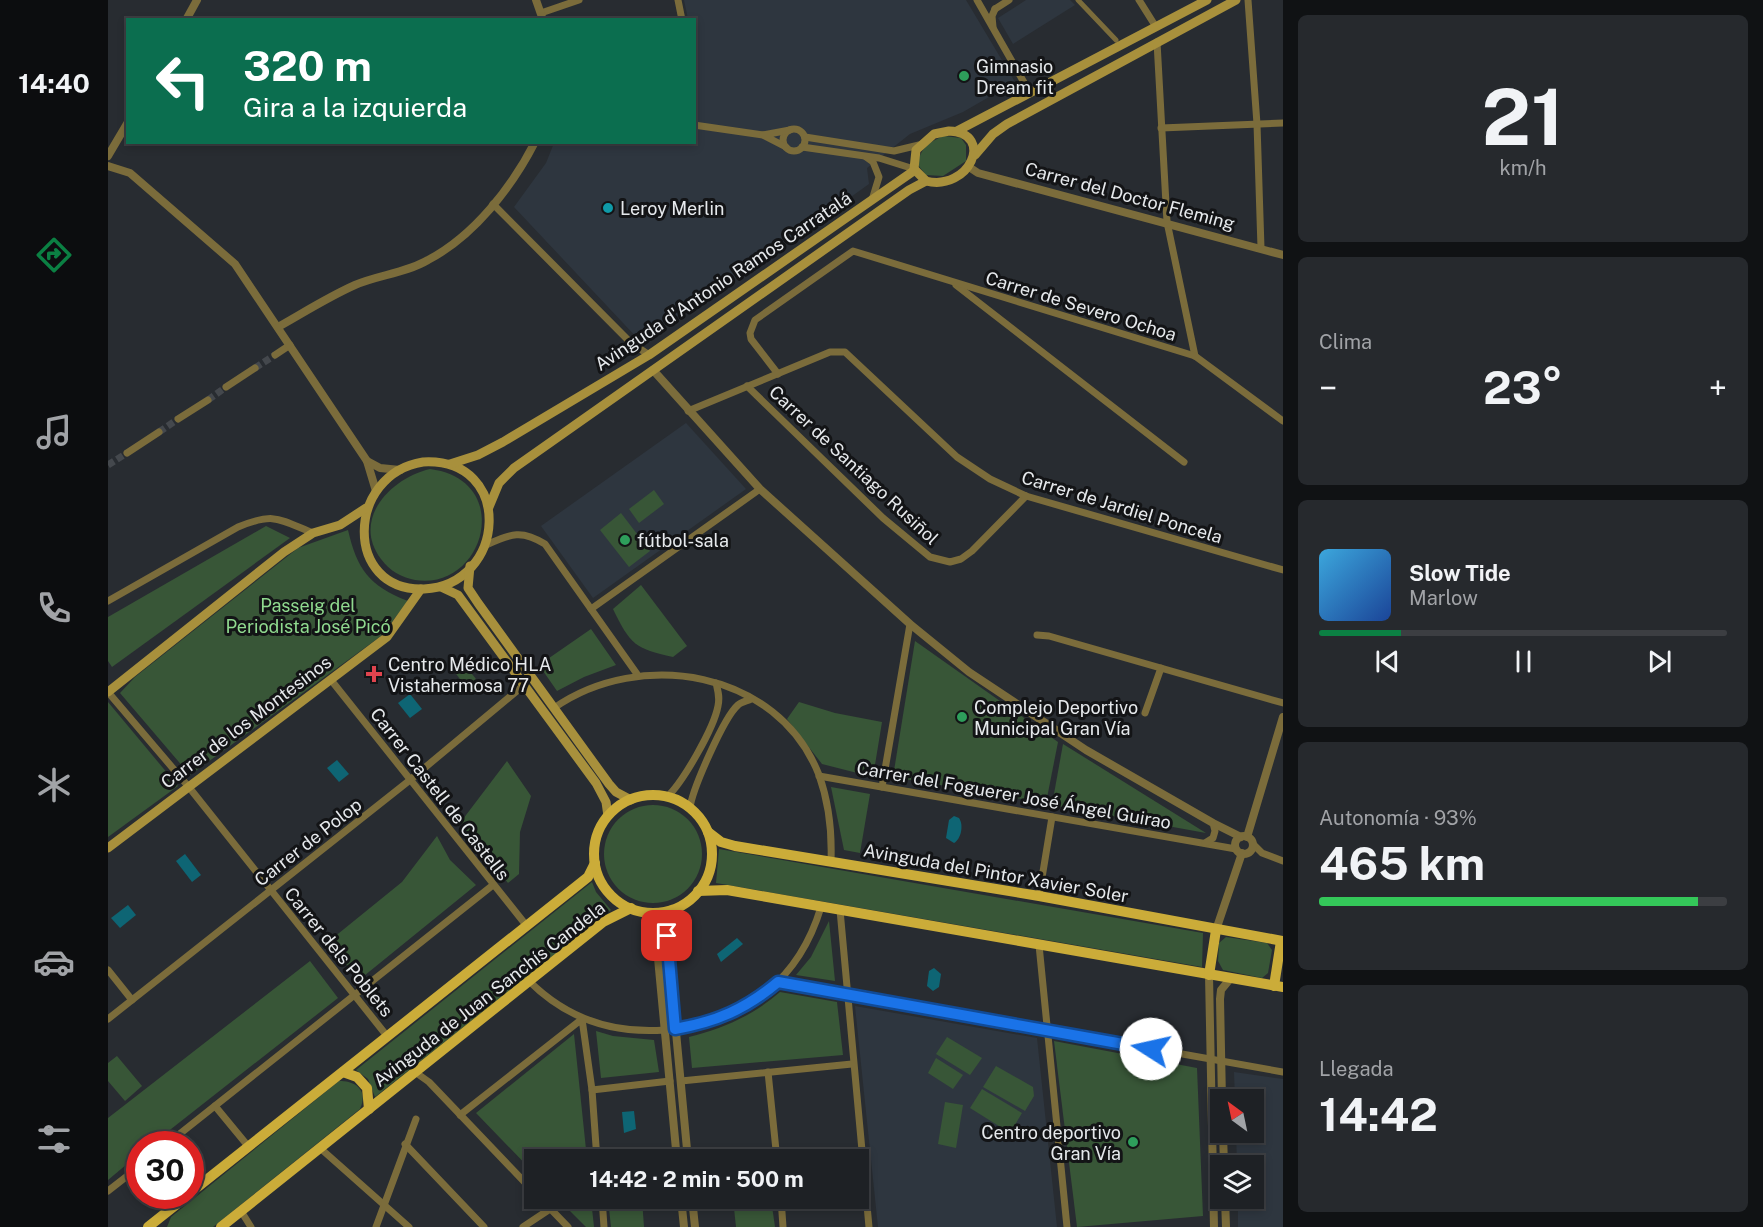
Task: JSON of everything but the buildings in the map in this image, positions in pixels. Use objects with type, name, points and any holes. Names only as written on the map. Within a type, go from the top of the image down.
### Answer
[{"type":"main road","points":[[1208,0],[957,131],[933,134],[919,145],[914,155],[914,169],[926,181],[950,181],[969,167],[975,155],[999,128],[1236,0]]},
{"type":"main road","points":[[957,131],[970,139],[975,155]]},
{"type":"main road","name":"Avinguda d'Antonio Ramos Carratalá","points":[[450,464],[478,455],[503,442],[649,355],[914,169]]},
{"type":"main road","name":"Avinguda d'Antonio Ramos Carratalá","points":[[489,507],[499,483],[514,468],[909,190],[926,181]]},
{"type":"main road","points":[[423,462],[450,464],[468,474],[481,488],[489,507],[491,527],[486,545],[462,575],[441,586],[421,589],[396,584],[381,574],[370,559],[364,543],[362,522],[366,508],[376,491],[412,464],[423,462]]},
{"type":"main road","points":[[108,692],[284,552],[313,533],[340,525],[366,508]]},
{"type":"main road","points":[[470,566],[468,588],[609,784],[616,792],[631,800]]},
{"type":"main road","points":[[441,586],[458,595],[596,783],[606,802],[609,816]]},
{"type":"main road","name":"Carrer de los Montesinos","points":[[108,848],[387,637],[421,589]]},
{"type":"main road","points":[[649,795],[668,797],[690,808],[708,832],[711,844],[710,866],[698,891],[686,902],[672,909],[649,912],[631,908],[609,893],[600,879],[595,863],[595,843],[609,816],[631,800],[649,795]]},
{"type":"main road","name":"Avinguda del Pintor Xavier Soler","points":[[698,891],[722,890],[1279,986],[1282,941],[1039,896],[735,846],[721,842],[708,832]]},
{"type":"main road","name":"Avinguda de Juan Sanchís Candela","points":[[204,1181],[588,877],[595,863]]},
{"type":"main road","name":"Avinguda de Juan Sanchís Candela","points":[[220,1227],[603,922],[631,908]]},
{"type":"main road","points":[[1209,975],[1216,930]]},
{"type":"main road","name":"Avinguda de Juan Sanchís Candela","points":[[343,1072],[357,1077],[367,1088],[369,1109]]},
{"type":"main road","points":[[148,1227],[158,1223],[173,1209]]},
{"type":"street","points":[[187,18],[197,0]]},
{"type":"street","points":[[536,0],[542,16],[579,0]]},
{"type":"street","points":[[678,0],[682,18]]},
{"type":"street","points":[[994,29],[992,16],[995,9],[1009,0]]},
{"type":"street","points":[[1078,0],[1116,40]]},
{"type":"street","points":[[1139,0],[1156,27]]},
{"type":"street","points":[[1248,0],[1257,124],[1261,248]]},
{"type":"street","points":[[977,1],[984,7],[995,9]]},
{"type":"street","points":[[977,1],[1030,93]]},
{"type":"street","points":[[1157,42],[1167,222],[1195,356]]},
{"type":"street","points":[[1161,128],[1283,123]]},
{"type":"street","points":[[108,156],[126,125]]},
{"type":"street","points":[[696,125],[763,135],[790,130],[800,131],[805,137],[894,151],[919,145]]},
{"type":"street","points":[[786,147],[784,136],[790,130]]},
{"type":"street","points":[[763,135],[792,150],[802,147],[861,155],[897,161],[914,169]]},
{"type":"street","points":[[802,147],[805,137]]},
{"type":"street","points":[[278,327],[356,284],[428,261],[460,236],[493,204],[521,169],[534,144]]},
{"type":"street","points":[[861,155],[873,162],[879,177],[872,200]]},
{"type":"street","points":[[108,166],[130,173],[235,264],[367,461],[376,491]]},
{"type":"street","name":"Carrer del Doctor Fleming","points":[[969,167],[978,173],[1283,255]]},
{"type":"street","points":[[493,204],[630,342],[649,355]]},
{"type":"street","name":"Carrer de Severo Ochoa","points":[[778,374],[751,339],[750,333],[755,320],[853,251],[1195,356],[1283,421]]},
{"type":"street","points":[[951,282],[1184,462]]},
{"type":"street","points":[[275,355],[290,345]]},
{"type":"street","name":"Carrer de Jardiel Poncela","points":[[688,411],[830,352],[845,352],[957,457],[990,479],[1026,496],[1283,570]]},
{"type":"street","points":[[226,387],[255,368]]},
{"type":"street","points":[[653,370],[760,489],[910,624],[969,672],[1042,721],[1226,831],[1243,844],[1283,861]]},
{"type":"street","name":"Carrer de Santiago Rusiñol","points":[[747,386],[883,518],[930,557],[950,562],[961,558],[972,551],[1026,496]]},
{"type":"street","points":[[178,419],[208,400]]},
{"type":"street","points":[[127,453],[159,432]]},
{"type":"street","points":[[367,461],[380,468],[400,471]]},
{"type":"street","points":[[591,609],[760,489]]},
{"type":"street","points":[[108,601],[233,530],[260,518],[276,518],[313,533]]},
{"type":"street","points":[[486,545],[507,536],[530,535],[545,544],[637,674]]},
{"type":"street","points":[[882,787],[910,624]]},
{"type":"street","points":[[1037,635],[1049,636],[1283,703]]},
{"type":"street","points":[[1145,713],[1161,668]]},
{"type":"street","points":[[554,708],[592,686],[637,674],[677,674],[716,682],[751,699],[779,720],[791,733],[819,776],[830,819],[831,861]]},
{"type":"street","name":"Carrer Castell de Castells","points":[[331,680],[526,925]]},
{"type":"street","points":[[668,797],[680,785],[717,710],[719,693],[716,682]]},
{"type":"street","name":"Carrer de Polop","points":[[108,1019],[410,780],[524,685]]},
{"type":"street","name":"Carrer dels Poblets","points":[[108,692],[189,786],[387,1036]]},
{"type":"street","points":[[690,808],[697,784],[729,716],[739,704],[751,699]]},
{"type":"street","points":[[1216,930],[1283,717]]},
{"type":"street","name":"Carrer del Foguerer José Ángel Guirao","points":[[819,776],[1205,843],[1243,844]]},
{"type":"street","points":[[1039,896],[1052,817]]},
{"type":"street","points":[[1205,843],[1213,838],[1215,831],[1212,823]]},
{"type":"street","points":[[183,1131],[493,885]]},
{"type":"street","points":[[675,1029],[704,1025],[731,1015],[756,1001],[778,982],[805,947],[821,907]]},
{"type":"street","points":[[672,909],[666,925],[687,1149]]},
{"type":"street","points":[[840,910],[859,1149]]},
{"type":"street","points":[[649,912],[656,937],[676,1149]]},
{"type":"street","points":[[1039,945],[1067,1227]]},
{"type":"street","points":[[108,970],[132,1000]]},
{"type":"street","points":[[1209,975],[1213,1227],[1226,1225],[1225,1209]]},
{"type":"street","points":[[1222,1089],[1220,999],[1221,990],[1230,979]]},
{"type":"street","points":[[529,981],[563,1009],[582,1019],[622,1030],[665,1030]]},
{"type":"street","points":[[778,982],[1283,1072]]},
{"type":"street","points":[[582,1019],[592,1090],[596,1149]]},
{"type":"street","points":[[460,1115],[582,1019]]},
{"type":"street","points":[[681,1081],[852,1064]]},
{"type":"street","points":[[415,1072],[429,1082],[524,1182]]},
{"type":"street","points":[[768,1072],[776,1149]]},
{"type":"street","points":[[592,1090],[670,1081]]},
{"type":"street","points":[[215,1106],[248,1146]]},
{"type":"street","points":[[376,1227],[383,1202],[416,1119]]},
{"type":"street","points":[[405,1144],[484,1227]]},
{"type":"street","points":[[320,1148],[409,1227]]},
{"type":"street","points":[[108,1191],[126,1177]]},
{"type":"street","points":[[523,1227],[550,1209],[568,1227]]},
{"type":"street","points":[[603,1209],[604,1227]]},
{"type":"street","points":[[682,1209],[684,1227]]},
{"type":"street","points":[[693,1209],[695,1227]]},
{"type":"street","points":[[782,1209],[783,1227]]},
{"type":"street","points":[[867,1209],[869,1227]]},
{"type":"street","points":[[241,1210],[251,1227]]},
{"type":"shaded area","points":[[684,0],[966,0],[1015,82],[963,112],[910,134],[867,168],[869,184],[774,252],[640,341],[514,207],[546,163],[554,144],[696,144],[696,18],[688,18]]},
{"type":"shaded area","points":[[1026,0],[1070,0],[1075,5],[1013,44],[998,18]]},
{"type":"shaded area","points":[[686,423],[746,489],[593,598],[541,526]]},
{"type":"shaded area","points":[[855,1006],[1037,1038],[1057,1227],[878,1227]]},
{"type":"shaded area","points":[[1234,1072],[1283,1079],[1283,1227],[1238,1227],[1238,1209],[1264,1209],[1264,1155],[1237,1155],[1236,1143],[1264,1143],[1264,1089],[1235,1089]]},
{"type":"green space","points":[[944,136],[961,138],[966,145],[966,161],[943,176],[926,175],[918,165],[921,154],[930,143]]},
{"type":"green space","points":[[430,469],[457,477],[473,493],[481,512],[481,533],[473,553],[459,569],[439,579],[415,580],[396,573],[384,563],[373,544],[371,529],[373,515],[389,491],[415,474]]},
{"type":"green space","points":[[654,490],[664,504],[639,523],[629,509]]},
{"type":"green space","name":"fútbol-sala","points":[[621,513],[650,551],[629,567],[600,530]]},
{"type":"green space","points":[[266,526],[290,538],[112,667],[108,661],[108,617]]},
{"type":"green space","name":"Passeig del Periodista José Picó","points":[[348,530],[356,555],[367,574],[383,589],[408,601],[381,636],[190,775],[120,693],[135,677],[298,548]]},
{"type":"green space","points":[[641,585],[687,646],[673,657],[650,651],[635,643],[624,630],[613,609]]},
{"type":"green space","points":[[591,629],[616,665],[584,677],[557,691],[539,665]]},
{"type":"green space","name":"Complejo Deportivo Municipal Gran Vía","points":[[915,641],[1058,742],[1046,803],[893,777]]},
{"type":"green space","points":[[461,660],[476,679],[465,686],[451,667]]},
{"type":"green space","points":[[108,702],[178,786],[108,837]]},
{"type":"green space","points":[[799,702],[835,713],[882,722],[873,777],[822,764],[787,719]]},
{"type":"green space","points":[[1063,744],[1206,833],[1052,805]]},
{"type":"green space","points":[[507,761],[531,796],[520,832],[519,874],[508,883],[460,823]]},
{"type":"green space","points":[[831,787],[870,794],[860,853],[844,850]]},
{"type":"green space","points":[[653,805],[672,808],[688,819],[699,835],[702,854],[699,873],[688,889],[672,900],[653,903],[634,900],[618,889],[607,873],[604,854],[607,835],[618,819],[634,808]]},
{"type":"green space","points":[[437,836],[450,860],[476,885],[359,980],[328,942],[402,882]]},
{"type":"green space","points":[[719,849],[1203,933],[1202,967],[716,883]]},
{"type":"green space","points":[[592,882],[596,892],[611,910],[375,1097],[368,1079],[356,1070]]},
{"type":"green space","points":[[829,921],[835,981],[796,975],[811,957]]},
{"type":"green space","points":[[1226,937],[1267,943],[1272,950],[1268,973],[1262,978],[1223,970],[1218,961],[1219,943]]},
{"type":"green space","points":[[310,961],[338,998],[169,1131],[126,1131],[126,1165],[108,1180],[108,1118]]},
{"type":"green space","points":[[780,992],[837,1002],[843,1055],[692,1068],[689,1037],[738,1020]]},
{"type":"green space","points":[[596,1031],[613,1036],[654,1040],[659,1072],[601,1078]]},
{"type":"green space","points":[[574,1034],[586,1149],[524,1149],[524,1163],[476,1113]]},
{"type":"green space","points":[[947,1037],[982,1058],[970,1075],[936,1054]]},
{"type":"green space","name":"Centro deportivo Gran Vía","points":[[1054,1041],[1197,1068],[1203,1216],[1077,1227]]},
{"type":"green space","points":[[117,1056],[142,1086],[125,1101],[108,1081],[108,1063]]},
{"type":"green space","points":[[936,1058],[963,1075],[953,1089],[928,1073]]},
{"type":"green space","points":[[996,1066],[1033,1087],[1034,1096],[1025,1111],[983,1087]]},
{"type":"green space","points":[[339,1081],[356,1085],[362,1092],[360,1109],[213,1227],[167,1227],[171,1217],[181,1209],[204,1209],[204,1190]]},
{"type":"green space","points":[[982,1089],[1022,1113],[1010,1133],[970,1108]]},
{"type":"green space","points":[[945,1102],[963,1105],[956,1148],[938,1144]]},
{"type":"green space","points":[[568,1209],[592,1209],[594,1227],[586,1227]]},
{"type":"green space","points":[[609,1209],[643,1209],[644,1227],[611,1227]]},
{"type":"green space","points":[[734,1209],[772,1209],[775,1227],[736,1227]]},
{"type":"water","points":[[410,694],[422,709],[410,718],[398,703]]},
{"type":"water","points":[[337,760],[349,774],[339,782],[327,768]]},
{"type":"water","points":[[954,816],[961,821],[961,828],[960,835],[954,843],[946,838],[949,820]]},
{"type":"water","points":[[185,854],[201,875],[192,882],[176,861]]},
{"type":"water","points":[[128,905],[136,915],[120,928],[111,918]]},
{"type":"water","points":[[737,938],[743,944],[721,962],[717,954]]},
{"type":"water","points":[[934,968],[941,974],[939,987],[933,991],[927,986],[929,971]]},
{"type":"water","points":[[634,1111],[636,1129],[624,1133],[622,1112]]},
{"type":"tunnel","points":[[255,368],[275,355]]},
{"type":"tunnel","points":[[208,400],[226,387]]},
{"type":"tunnel","points":[[159,432],[178,419]]},
{"type":"tunnel","points":[[108,465],[127,453]]},
{"type":"place","name":"Gimnasio Dream fit","points":[[964,76]]},
{"type":"place","name":"Leroy Merlin","points":[[608,208]]},
{"type":"place","name":"fútbol-sala","points":[[625,540]]},
{"type":"place","name":"Centro Médico HLA Vistahermosa 77","points":[[374,674]]},
{"type":"place","name":"Complejo Deportivo Municipal Gran Vía","points":[[962,717]]},
{"type":"place","name":"Centro deportivo Gran Vía","points":[[1133,1142]]},
{"type":"route","points":[[667,936],[675,1029],[704,1025],[731,1015],[756,1001],[778,982],[1151,1049]]}]
